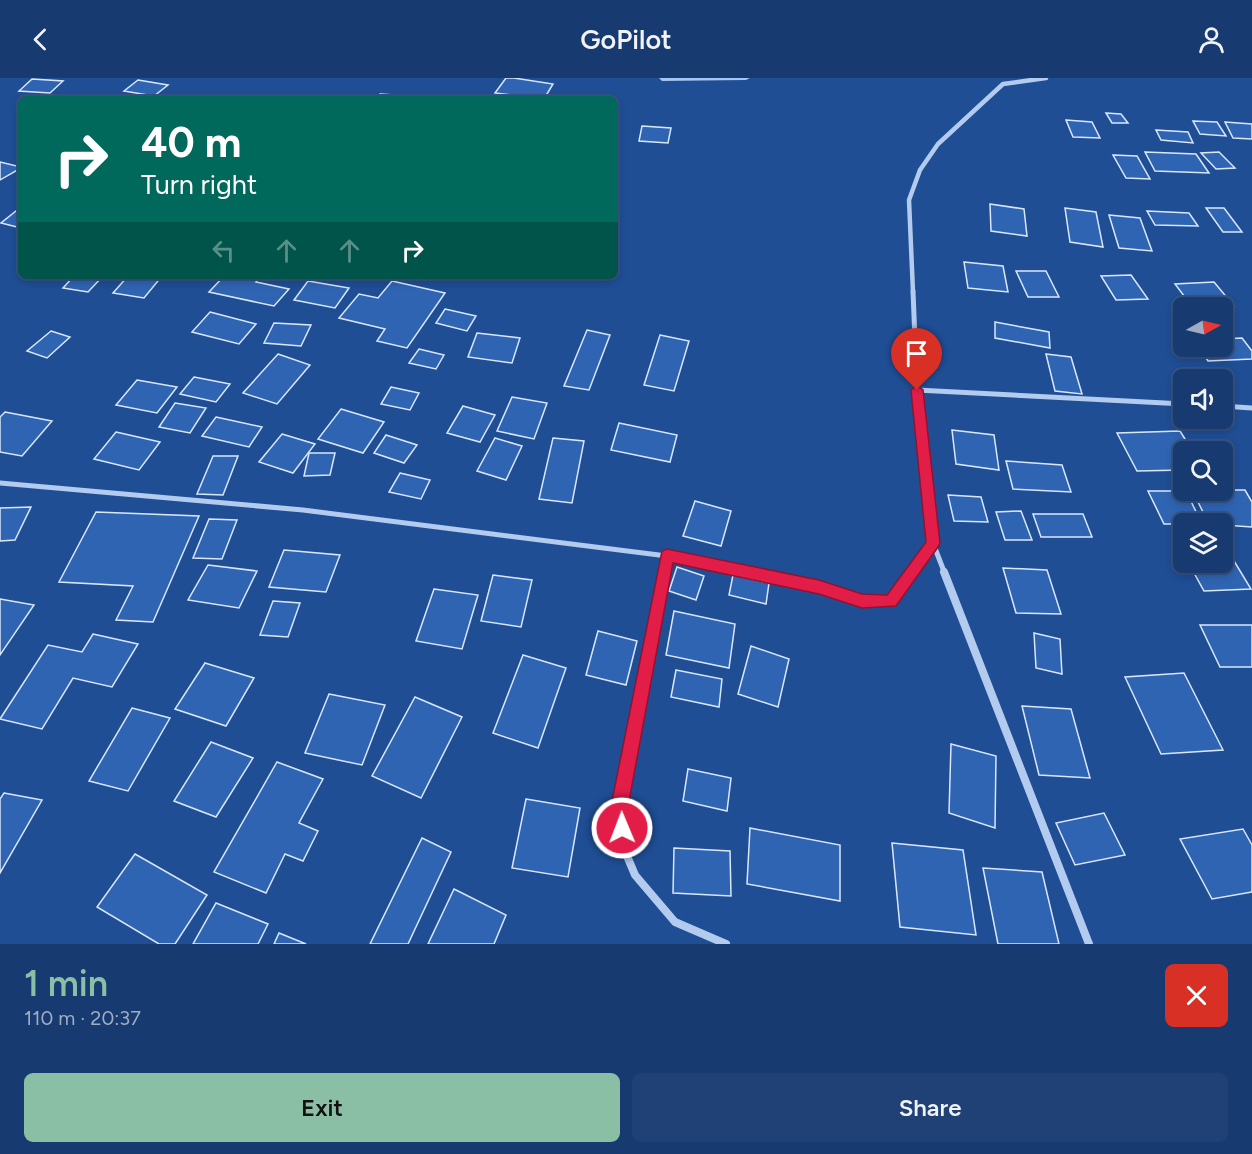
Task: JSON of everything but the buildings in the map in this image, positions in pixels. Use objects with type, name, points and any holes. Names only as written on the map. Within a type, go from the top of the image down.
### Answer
[{"type":"street","points":[[1046,78],[1003,84],[938,144],[920,170],[909,200],[917,390],[933,543],[1089,944]]},
{"type":"street","points":[[917,390],[1173,403]]},
{"type":"street","points":[[1233,407],[1252,408]]},
{"type":"street","points":[[0,483],[303,510],[667,556],[819,587],[862,601],[880,603],[891,602],[933,543]]},
{"type":"street","points":[[667,556],[621,796],[622,844],[635,875],[675,922],[726,944]]},
{"type":"waterway","points":[[662,79],[746,78]]},
{"type":"route","points":[[622,828],[621,796],[667,556],[819,587],[862,601],[891,602],[933,543],[917,390]]}]
